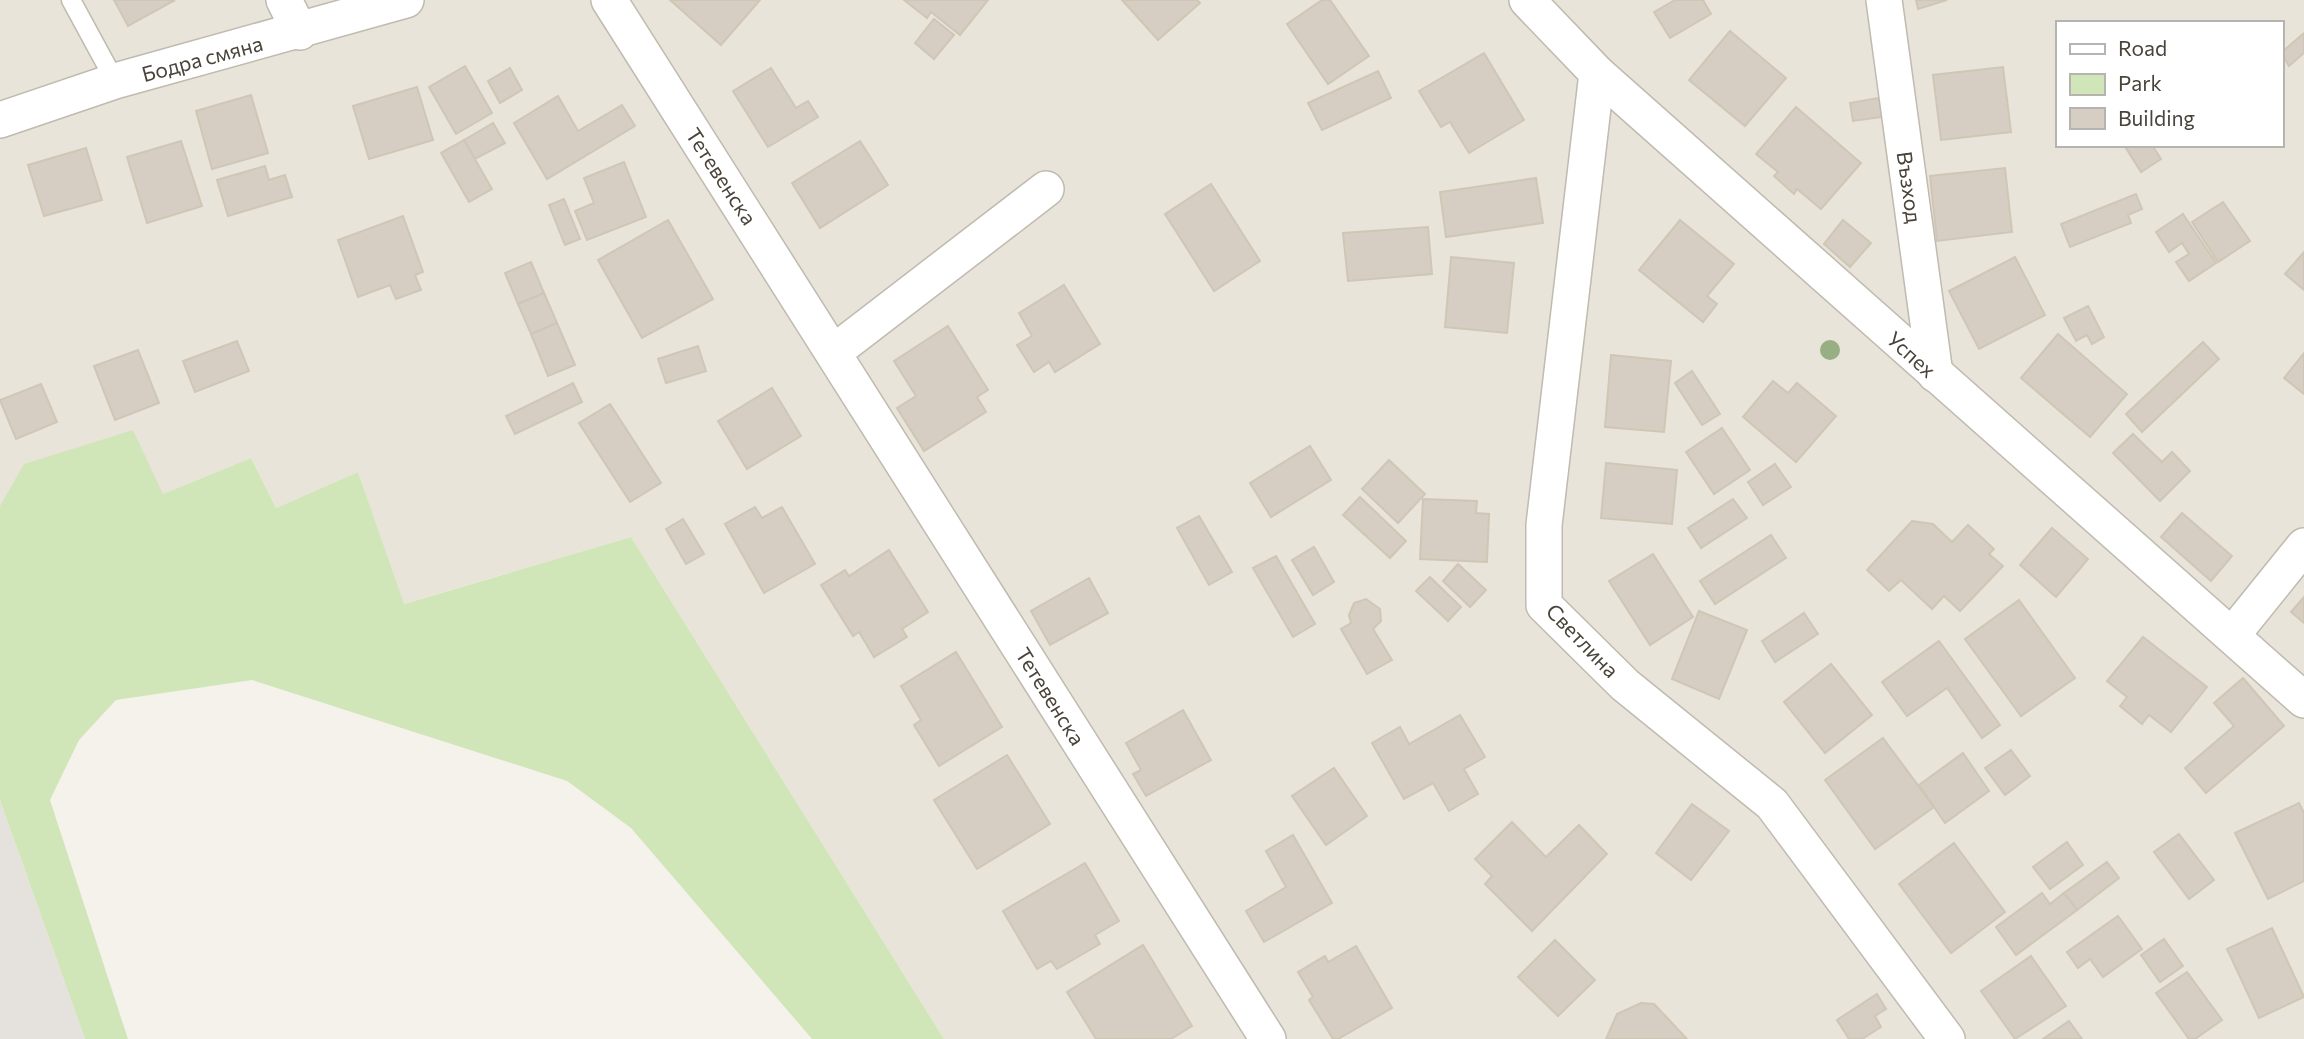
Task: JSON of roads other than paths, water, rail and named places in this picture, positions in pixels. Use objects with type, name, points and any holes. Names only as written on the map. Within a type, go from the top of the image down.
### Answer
[{"type":"street","points":[[284,0],[300,32]]},
{"type":"street","name":"Бодра смяна","points":[[0,120],[115,81],[300,32],[406,0]]},
{"type":"street","name":"Тетевенска","points":[[608,0],[1268,1039]]},
{"type":"street","name":"Успех","points":[[1527,0],[1597,73],[1935,374],[2233,634],[2304,700]]},
{"type":"street","name":"Възход","points":[[1884,0],[1935,374]]},
{"type":"street","name":"Светлина","points":[[1597,73],[1544,525],[1544,605],[1625,685],[1772,804],[1947,1039]]},
{"type":"street","points":[[834,352],[1046,189]]},
{"type":"street","points":[[2233,634],[2304,546]]},
{"type":"lane","points":[[71,0],[115,81]]}]
